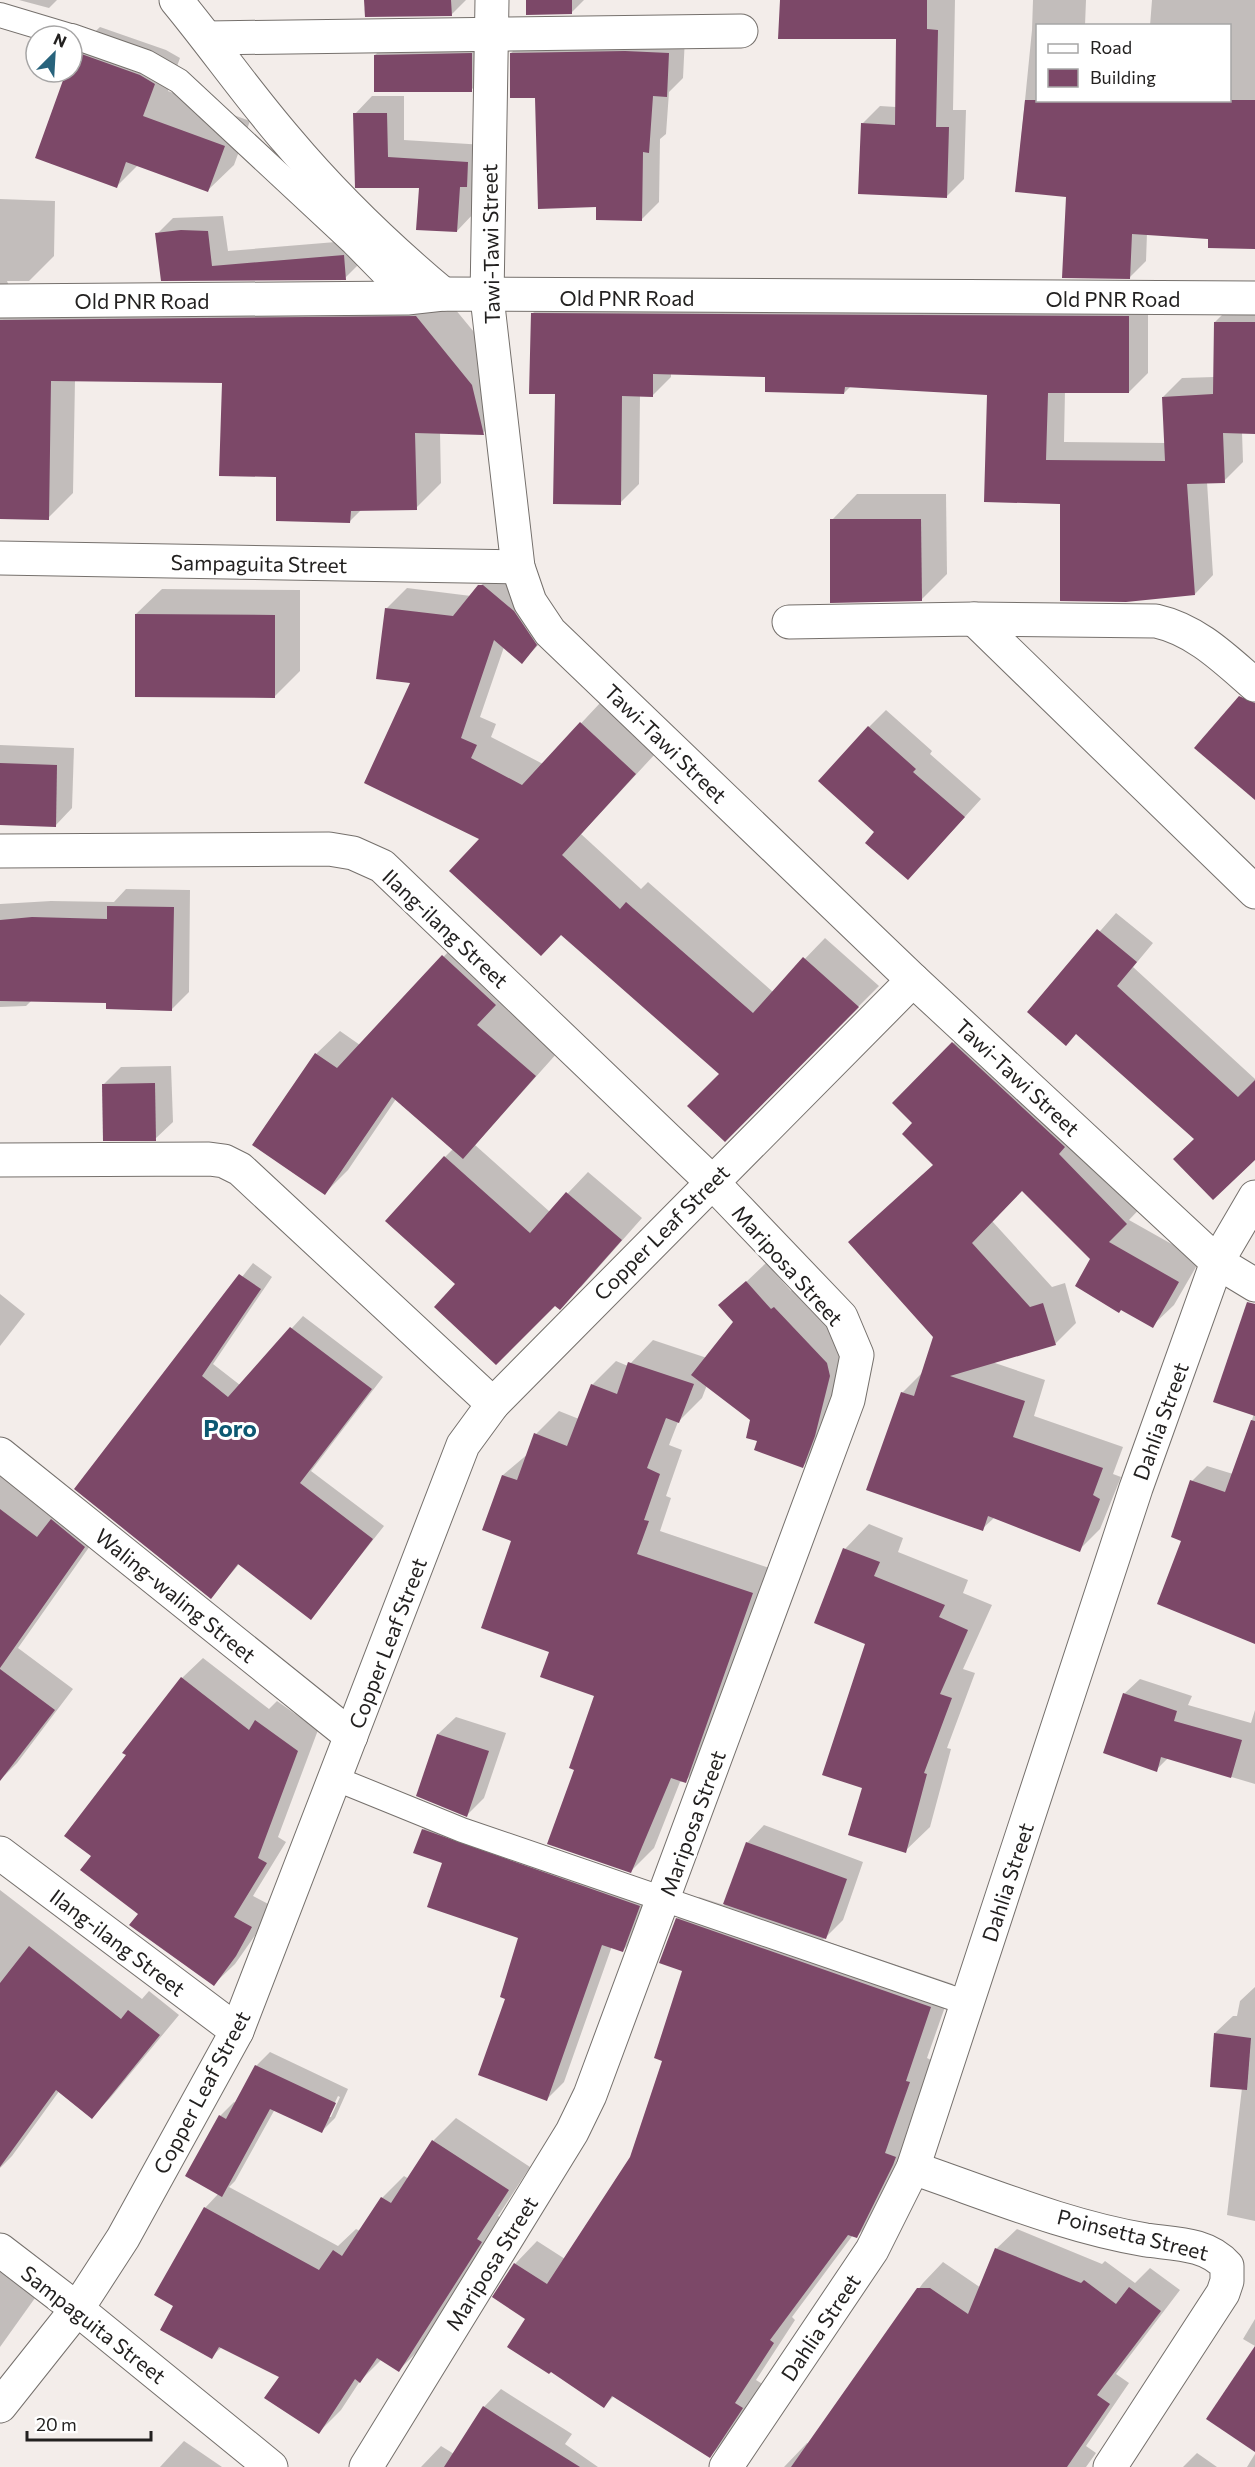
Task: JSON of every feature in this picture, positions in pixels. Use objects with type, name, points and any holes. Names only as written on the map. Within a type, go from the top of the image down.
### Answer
[{"type":"street","points":[[176,0],[285,139],[320,178],[397,255],[443,294]]},
{"type":"street","name":"Tawi-Tawi Street","points":[[492,0],[487,297],[518,567],[530,602],[550,632],[913,980],[1217,1262],[1255,1285]]},
{"type":"street","points":[[207,38],[741,31]]},
{"type":"street","name":"Old PNR Road","points":[[0,301],[407,298],[443,294],[487,297],[1255,298]]},
{"type":"street","name":"Sampaguita Street","points":[[0,558],[518,567]]},
{"type":"street","points":[[789,622],[974,619],[1155,621],[1175,625],[1216,651],[1255,685]]},
{"type":"street","points":[[974,619],[1255,892]]},
{"type":"street","name":"Ilang-ilang Street","points":[[0,851],[329,849],[353,853],[382,866],[711,1181]]},
{"type":"street","name":"Copper Leaf Street","points":[[0,2406],[77,2309],[123,2238],[237,2031],[463,1445],[493,1404],[711,1181],[913,980]]},
{"type":"street","points":[[0,1160],[209,1159],[224,1161],[240,1169],[493,1404]]},
{"type":"street","name":"Mariposa Street","points":[[366,2467],[572,2132],[590,2095],[848,1400],[857,1355],[841,1317],[711,1181]]},
{"type":"street","name":"Dahlia Street","points":[[726,2467],[872,2250],[913,2168],[1136,1488],[1217,1262],[1255,1197]]},
{"type":"street","name":"Waling-waling Street","points":[[0,1454],[351,1736]]},
{"type":"street","name":"Ilang-ilang Street","points":[[0,1853],[237,2031]]},
{"type":"street","name":"Poinsetta Street","points":[[913,2168],[1066,2219],[1141,2239],[1207,2250],[1218,2255],[1227,2266],[1227,2281],[1223,2293],[1110,2467]]},
{"type":"street","name":"Sampaguita Street","points":[[0,2250],[77,2309],[271,2467]]},
{"type":"lane","points":[[0,15],[30,24]]},
{"type":"lane","points":[[84,40],[137,58],[179,81],[353,243],[407,298]]},
{"type":"lane","points":[[334,1778],[462,1830],[967,2003]]},
{"type":"building","points":[[364,0],[451,0],[452,16],[365,17]]},
{"type":"building","points":[[526,0],[572,0],[572,14],[526,15]]},
{"type":"building","points":[[780,0],[927,0],[927,29],[938,30],[936,127],[949,127],[947,198],[858,194],[861,123],[895,125],[896,39],[778,39]]},
{"type":"building","points":[[625,51],[669,53],[667,97],[653,96],[649,153],[643,152],[642,221],[596,220],[596,207],[538,209],[535,98],[510,98],[510,53]]},
{"type":"building","points":[[472,53],[472,92],[374,92],[374,55]]},
{"type":"building","points":[[84,55],[140,75],[155,84],[143,116],[225,146],[208,192],[126,162],[117,188],[35,158],[62,84],[84,84]]},
{"type":"building","points":[[1025,100],[1036,100],[1036,102],[1231,102],[1231,100],[1255,100],[1255,249],[1208,248],[1208,239],[1132,234],[1130,279],[1062,278],[1066,197],[1015,192]]},
{"type":"building","points":[[353,113],[387,113],[388,157],[468,162],[467,187],[460,187],[457,232],[416,230],[419,188],[355,188]]},
{"type":"building","points":[[181,230],[208,231],[212,266],[344,255],[346,280],[161,281],[155,233]]},
{"type":"building","points":[[531,313],[1129,316],[1129,393],[1048,393],[1046,460],[1165,461],[1162,397],[1213,394],[1214,322],[1255,322],[1255,434],[1223,433],[1225,483],[1187,484],[1195,595],[1126,602],[1060,601],[1060,504],[984,502],[987,395],[845,387],[844,394],[765,392],[765,377],[653,374],[653,397],[622,396],[621,505],[553,504],[555,394],[529,394]]},
{"type":"building","points":[[416,316],[472,385],[484,435],[415,433],[417,510],[351,511],[350,523],[276,521],[276,477],[219,476],[222,383],[51,381],[49,520],[0,519],[0,320]]},
{"type":"building","points":[[830,519],[921,519],[922,601],[830,603]]},
{"type":"building","points":[[478,585],[483,585],[514,611],[537,645],[522,664],[494,640],[461,738],[477,745],[471,758],[522,785],[580,722],[636,774],[562,855],[620,909],[626,902],[753,1013],[803,957],[859,1007],[725,1142],[687,1106],[719,1074],[561,935],[541,956],[449,871],[479,839],[364,783],[410,683],[376,679],[385,608],[453,616]]},
{"type":"building","points":[[135,614],[275,615],[275,698],[135,697]]},
{"type":"building","points":[[1239,696],[1255,703],[1255,800],[1194,748]]},
{"type":"building","points":[[868,726],[916,769],[913,772],[965,817],[908,880],[865,843],[874,832],[818,781]]},
{"type":"building","points":[[0,763],[57,765],[56,827],[0,825]]},
{"type":"building","points":[[107,906],[174,907],[172,1011],[106,1009],[106,1003],[0,1001],[0,920],[32,917],[107,919]]},
{"type":"building","points":[[1097,929],[1137,962],[1117,986],[1238,1097],[1255,1080],[1255,1160],[1213,1200],[1173,1159],[1194,1139],[1076,1034],[1066,1046],[1027,1012]]},
{"type":"building","points":[[442,955],[496,1005],[477,1025],[536,1076],[463,1159],[392,1097],[325,1195],[252,1145],[315,1053],[337,1068]]},
{"type":"building","points":[[952,1042],[1065,1147],[1059,1154],[1127,1224],[1109,1242],[1179,1282],[1153,1328],[1121,1310],[1119,1313],[1075,1286],[1090,1259],[1022,1191],[972,1243],[1030,1307],[1043,1303],[1056,1345],[950,1376],[1025,1401],[1013,1437],[1103,1468],[1093,1495],[1100,1499],[1080,1552],[988,1516],[983,1531],[866,1490],[901,1392],[914,1396],[933,1337],[848,1242],[933,1165],[902,1134],[912,1123],[892,1103]]},
{"type":"building","points":[[155,1083],[156,1141],[103,1141],[102,1084]]},
{"type":"building","points":[[444,1156],[530,1233],[566,1192],[622,1240],[560,1310],[555,1306],[496,1365],[434,1307],[455,1284],[385,1221]]},
{"type":"building","points":[[239,1274],[261,1289],[202,1376],[228,1397],[290,1327],[372,1389],[300,1483],[373,1539],[311,1620],[238,1564],[211,1599],[74,1489]]},
{"type":"building","points":[[746,1281],[771,1309],[774,1307],[827,1363],[830,1376],[815,1436],[803,1468],[754,1450],[757,1441],[746,1438],[750,1420],[691,1375],[733,1322],[718,1305]]},
{"type":"building","points":[[1247,1302],[1255,1304],[1255,1416],[1213,1402]]},
{"type":"building","points":[[628,1362],[694,1384],[679,1423],[666,1418],[647,1468],[660,1474],[644,1520],[649,1521],[637,1554],[753,1593],[686,1783],[671,1778],[631,1873],[547,1844],[574,1770],[569,1768],[594,1696],[540,1677],[549,1652],[481,1628],[511,1541],[482,1530],[502,1475],[517,1480],[534,1433],[567,1446],[591,1384],[617,1394]]},
{"type":"building","points":[[1251,1420],[1255,1421],[1255,1644],[1157,1604],[1181,1541],[1171,1537],[1190,1480],[1225,1492]]},
{"type":"building","points":[[0,1509],[37,1537],[51,1519],[85,1547],[0,1668]]},
{"type":"building","points":[[843,1548],[880,1562],[874,1576],[945,1605],[939,1617],[968,1630],[940,1694],[952,1698],[924,1773],[927,1774],[906,1853],[848,1835],[862,1788],[822,1775],[865,1644],[814,1623]]},
{"type":"building","points":[[0,1669],[55,1710],[0,1781]]},
{"type":"building","points":[[181,1677],[249,1730],[255,1720],[298,1751],[258,1858],[267,1863],[234,1917],[252,1927],[236,1956],[214,1986],[129,1925],[138,1914],[80,1870],[91,1856],[64,1836],[126,1755],[122,1753]]},
{"type":"building","points":[[1123,1693],[1177,1711],[1174,1721],[1242,1740],[1231,1778],[1161,1757],[1157,1772],[1103,1753]]},
{"type":"building","points":[[437,1734],[489,1751],[467,1817],[416,1796]]},
{"type":"building","points":[[422,1829],[640,1906],[623,1952],[602,1945],[547,2101],[478,2075],[505,1999],[500,1997],[518,1938],[427,1907],[442,1863],[413,1853]]},
{"type":"building","points":[[746,1842],[847,1879],[826,1939],[723,1904]]},
{"type":"building","points":[[676,1918],[931,2007],[906,2081],[910,2082],[885,2153],[896,2157],[893,2165],[857,2238],[848,2235],[770,2340],[774,2343],[735,2403],[743,2408],[710,2458],[612,2396],[604,2408],[551,2372],[549,2374],[507,2347],[525,2319],[492,2297],[514,2263],[547,2284],[630,2157],[662,2061],[654,2058],[682,1971],[659,1963]]},
{"type":"building","points":[[29,1946],[121,2019],[128,2010],[160,2035],[92,2119],[56,2090],[0,2167],[0,1983]]},
{"type":"building","points":[[1214,2033],[1251,2038],[1247,2090],[1210,2087]]},
{"type":"building","points":[[255,2065],[336,2103],[322,2133],[270,2109],[222,2197],[185,2176],[219,2115],[226,2119]]},
{"type":"building","points":[[432,2140],[509,2190],[477,2239],[482,2242],[399,2372],[377,2358],[360,2383],[355,2379],[319,2434],[264,2398],[279,2377],[219,2347],[212,2359],[160,2330],[173,2306],[154,2295],[204,2207],[319,2270],[333,2250],[342,2256],[381,2197],[391,2203]]},
{"type":"building","points":[[995,2248],[1081,2283],[1084,2280],[1116,2304],[1129,2287],[1161,2311],[1097,2395],[1110,2404],[1067,2467],[791,2467],[917,2288],[930,2288],[968,2314]]},
{"type":"building","points":[[1255,2346],[1255,2452],[1206,2419]]},
{"type":"building","points":[[483,2406],[500,2417],[580,2467],[444,2467]]},
{"type":"district","name":"Poro","points":[[230,1427]]}]
